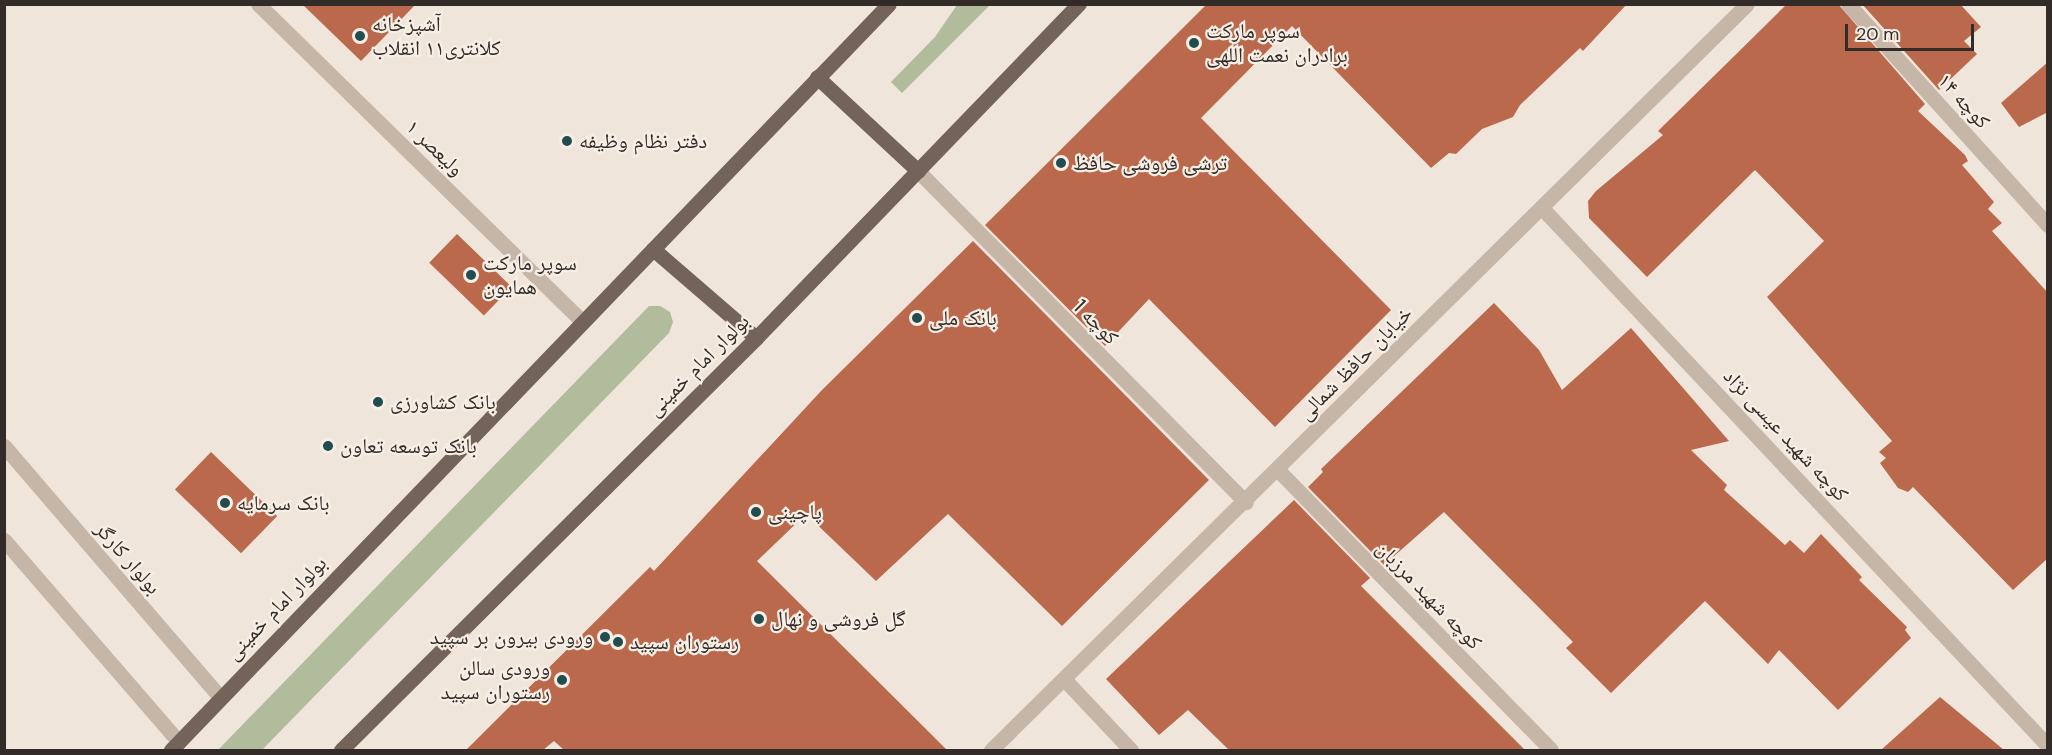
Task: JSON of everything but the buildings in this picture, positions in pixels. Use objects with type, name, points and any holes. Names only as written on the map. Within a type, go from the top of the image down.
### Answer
[{"type":"main road","name":"بولوار امام خمینی","points":[[175,746],[889,4]]},
{"type":"main road","name":"بولوار امام خمینی","points":[[340,750],[756,338],[1079,4]]},
{"type":"main road","points":[[817,77],[918,171]]},
{"type":"main road","points":[[653,249],[756,338]]},
{"type":"street","name":"خیابان حافظ شمالی","points":[[991,750],[1246,502],[1747,4]]},
{"type":"street","name":"کوچه ۱۴","points":[[1848,4],[2048,225]]},
{"type":"street","name":"ولیعصر ۱","points":[[268,8],[582,321]]},
{"type":"street","name":"کوچه 1","points":[[918,171],[1246,502]]},
{"type":"street","name":"کوچه شهید عیسی نژاد","points":[[1542,208],[2048,746]]},
{"type":"street","name":"بولوار کارگر","points":[[4,446],[220,697]]},
{"type":"street","name":"کوچه شهید مرزبان","points":[[1277,469],[1551,750]]},
{"type":"street","points":[[4,540],[175,746]]},
{"type":"street","points":[[1064,679],[1131,750]]},
{"type":"green space","points":[[957,5],[990,5],[902,93],[891,82],[935,37]]},
{"type":"green space","points":[[649,306],[660,306],[670,312],[673,322],[669,333],[262,750],[218,750]]},
{"type":"place","name":"آشپزخانه کلانتری۱۱ انقلاب","points":[[360,36]]},
{"type":"place","name":"سوپر مارکت برادران نعمت اللهی","points":[[1194,43]]},
{"type":"place","name":"دفتر نظام وظیفه","points":[[567,141]]},
{"type":"place","name":"ترشی فروشی حافظ","points":[[1061,163]]},
{"type":"place","name":"سوپر مارکت همایون","points":[[471,275]]},
{"type":"place","name":"بانک ملی","points":[[917,318]]},
{"type":"place","name":"بانک کشاورزی","points":[[378,402]]},
{"type":"place","name":"بانک توسعه تعاون","points":[[328,446]]},
{"type":"place","name":"بانک سرمایه","points":[[225,503]]},
{"type":"place","name":"پاچینی","points":[[756,512]]},
{"type":"place","name":"گل فروشی و نهال","points":[[759,619]]},
{"type":"place","name":"ورودی بیرون بر سپید","points":[[605,637]]},
{"type":"place","name":"رستوران سپید","points":[[618,642]]},
{"type":"place","name":"ورودی سالن رستوران سپید","points":[[562,680]]}]
